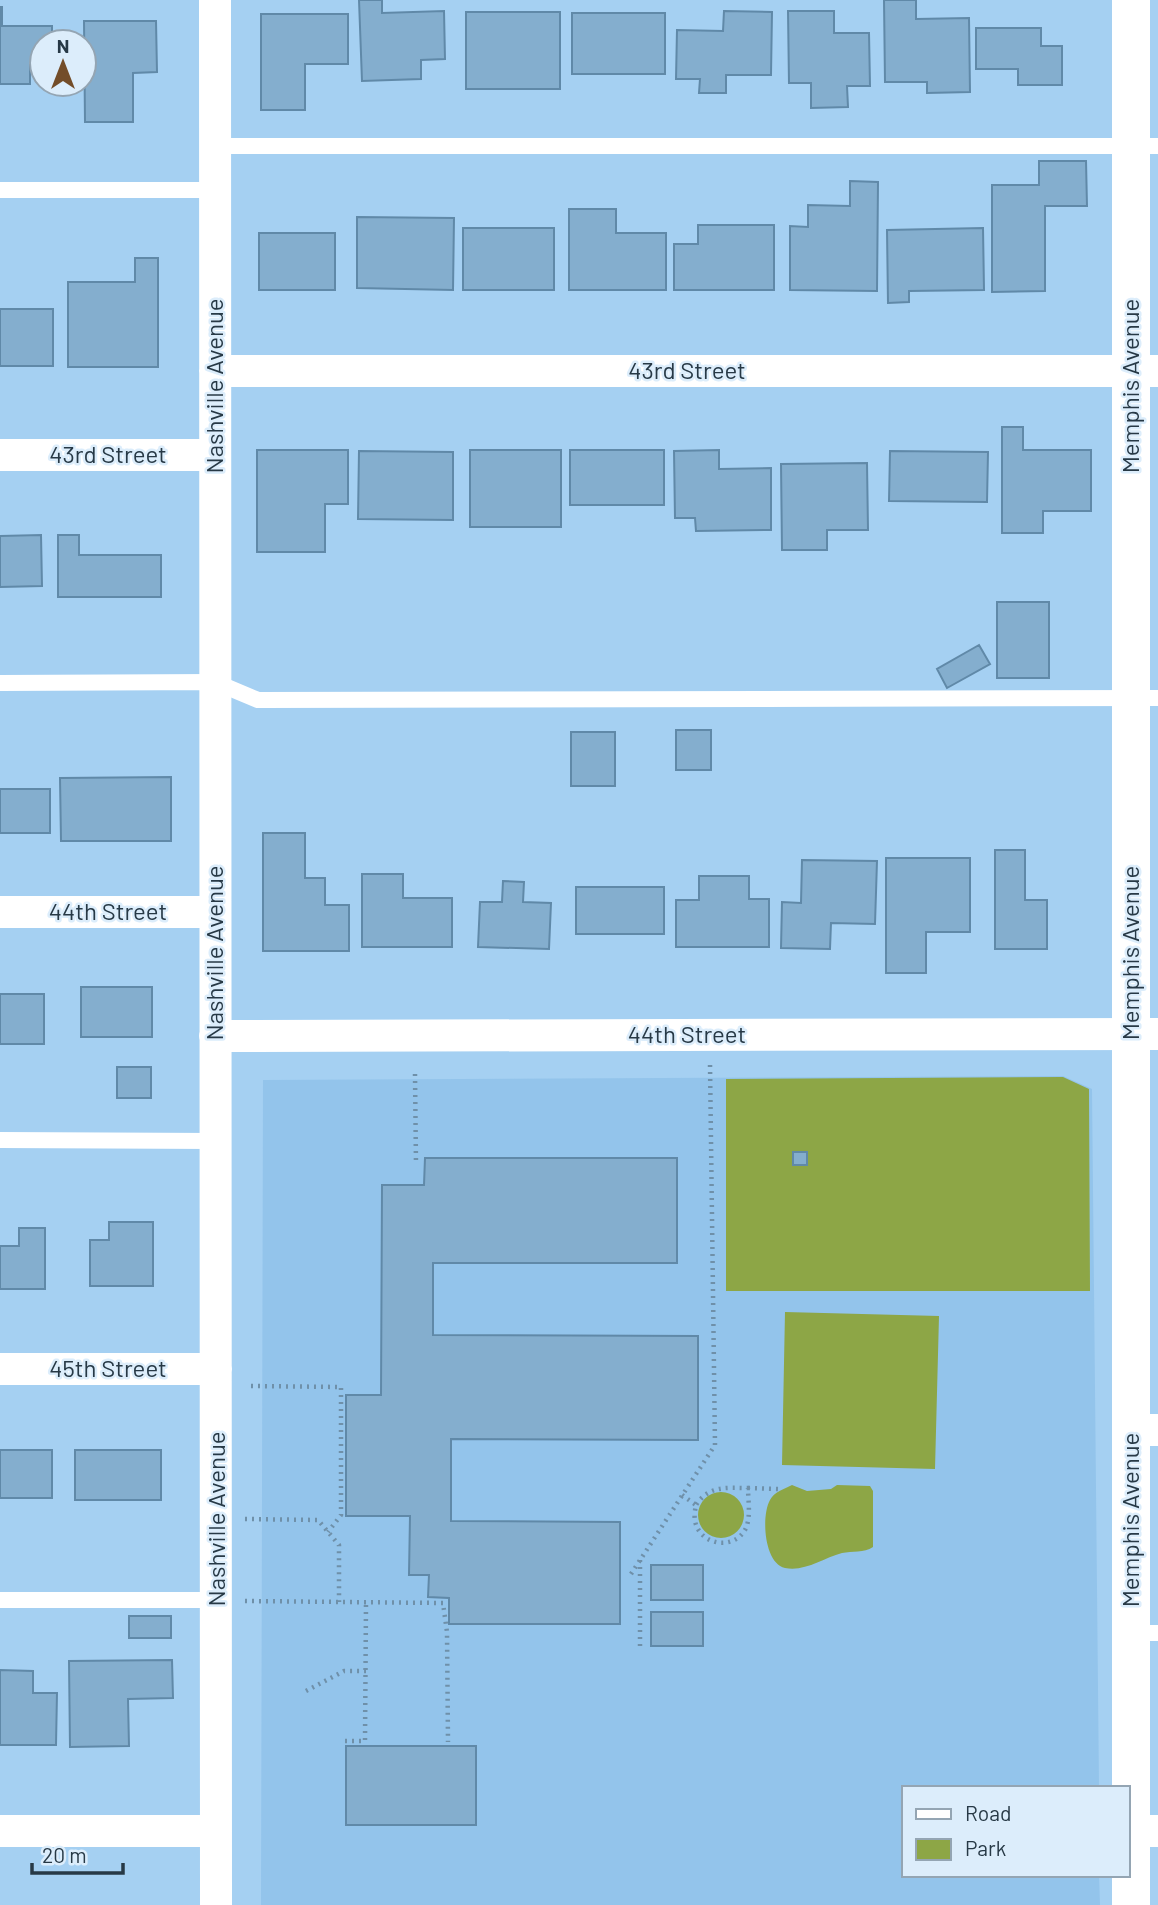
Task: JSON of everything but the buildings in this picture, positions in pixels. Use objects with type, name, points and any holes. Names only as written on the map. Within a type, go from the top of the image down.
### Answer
[{"type":"street","name":"Nashville Avenue","points":[[215,0],[216,1905]]},
{"type":"street","name":"Memphis Avenue","points":[[1131,0],[1144,146],[1144,1831],[1131,1905]]},
{"type":"street","name":"43rd Street","points":[[215,371],[1144,371]]},
{"type":"street","name":"43rd Street","points":[[0,455],[215,455]]},
{"type":"street","name":"44th Street","points":[[0,912],[215,912]]},
{"type":"street","name":"44th Street","points":[[215,1036],[1144,1035]]},
{"type":"street","name":"45th Street","points":[[0,1369],[216,1369]]},
{"type":"street","points":[[0,1831],[216,1831]]},
{"type":"lane","points":[[215,146],[1144,146]]},
{"type":"lane","points":[[0,190],[215,190]]},
{"type":"lane","points":[[0,683],[215,682],[258,700],[1144,698]]},
{"type":"lane","points":[[0,1140],[215,1141]]},
{"type":"lane","points":[[0,1600],[216,1600]]},
{"type":"path","points":[[631,1574],[715,1445],[708,1035]]},
{"type":"path","points":[[415,1074],[416,1165]]},
{"type":"path","points":[[251,1386],[341,1387],[341,1515],[328,1532]]},
{"type":"path","points":[[748,1489],[748,1518],[746,1528],[740,1536],[719,1544],[704,1536],[695,1521],[696,1505],[701,1497],[718,1488],[779,1489]]},
{"type":"path","points":[[682,1495],[696,1505]]},
{"type":"path","points":[[216,1518],[318,1520],[339,1545],[339,1602]]},
{"type":"path","points":[[640,1560],[640,1650]]},
{"type":"path","points":[[216,1600],[443,1603],[447,1632],[448,1742]]},
{"type":"path","points":[[345,1741],[365,1741],[366,1602]]},
{"type":"path","points":[[306,1691],[344,1671],[366,1671]]},
{"type":"shaded area","points":[[1063,1076],[1092,1089],[1099,1786],[902,1786],[902,1877],[1099,1877],[1100,1905],[261,1905],[263,1080]]},
{"type":"green space","points":[[1063,1077],[1089,1089],[1090,1291],[726,1291],[726,1079]]},
{"type":"green space","points":[[785,1312],[939,1316],[935,1469],[782,1465]]},
{"type":"green space","points":[[792,1485],[807,1491],[831,1489],[837,1485],[870,1486],[873,1491],[873,1547],[842,1553],[800,1568],[785,1568],[778,1564],[766,1538],[767,1507],[774,1495]]},
{"type":"green space","points":[[721,1492],[738,1498],[744,1515],[738,1532],[721,1538],[704,1532],[698,1515],[704,1498]]}]
